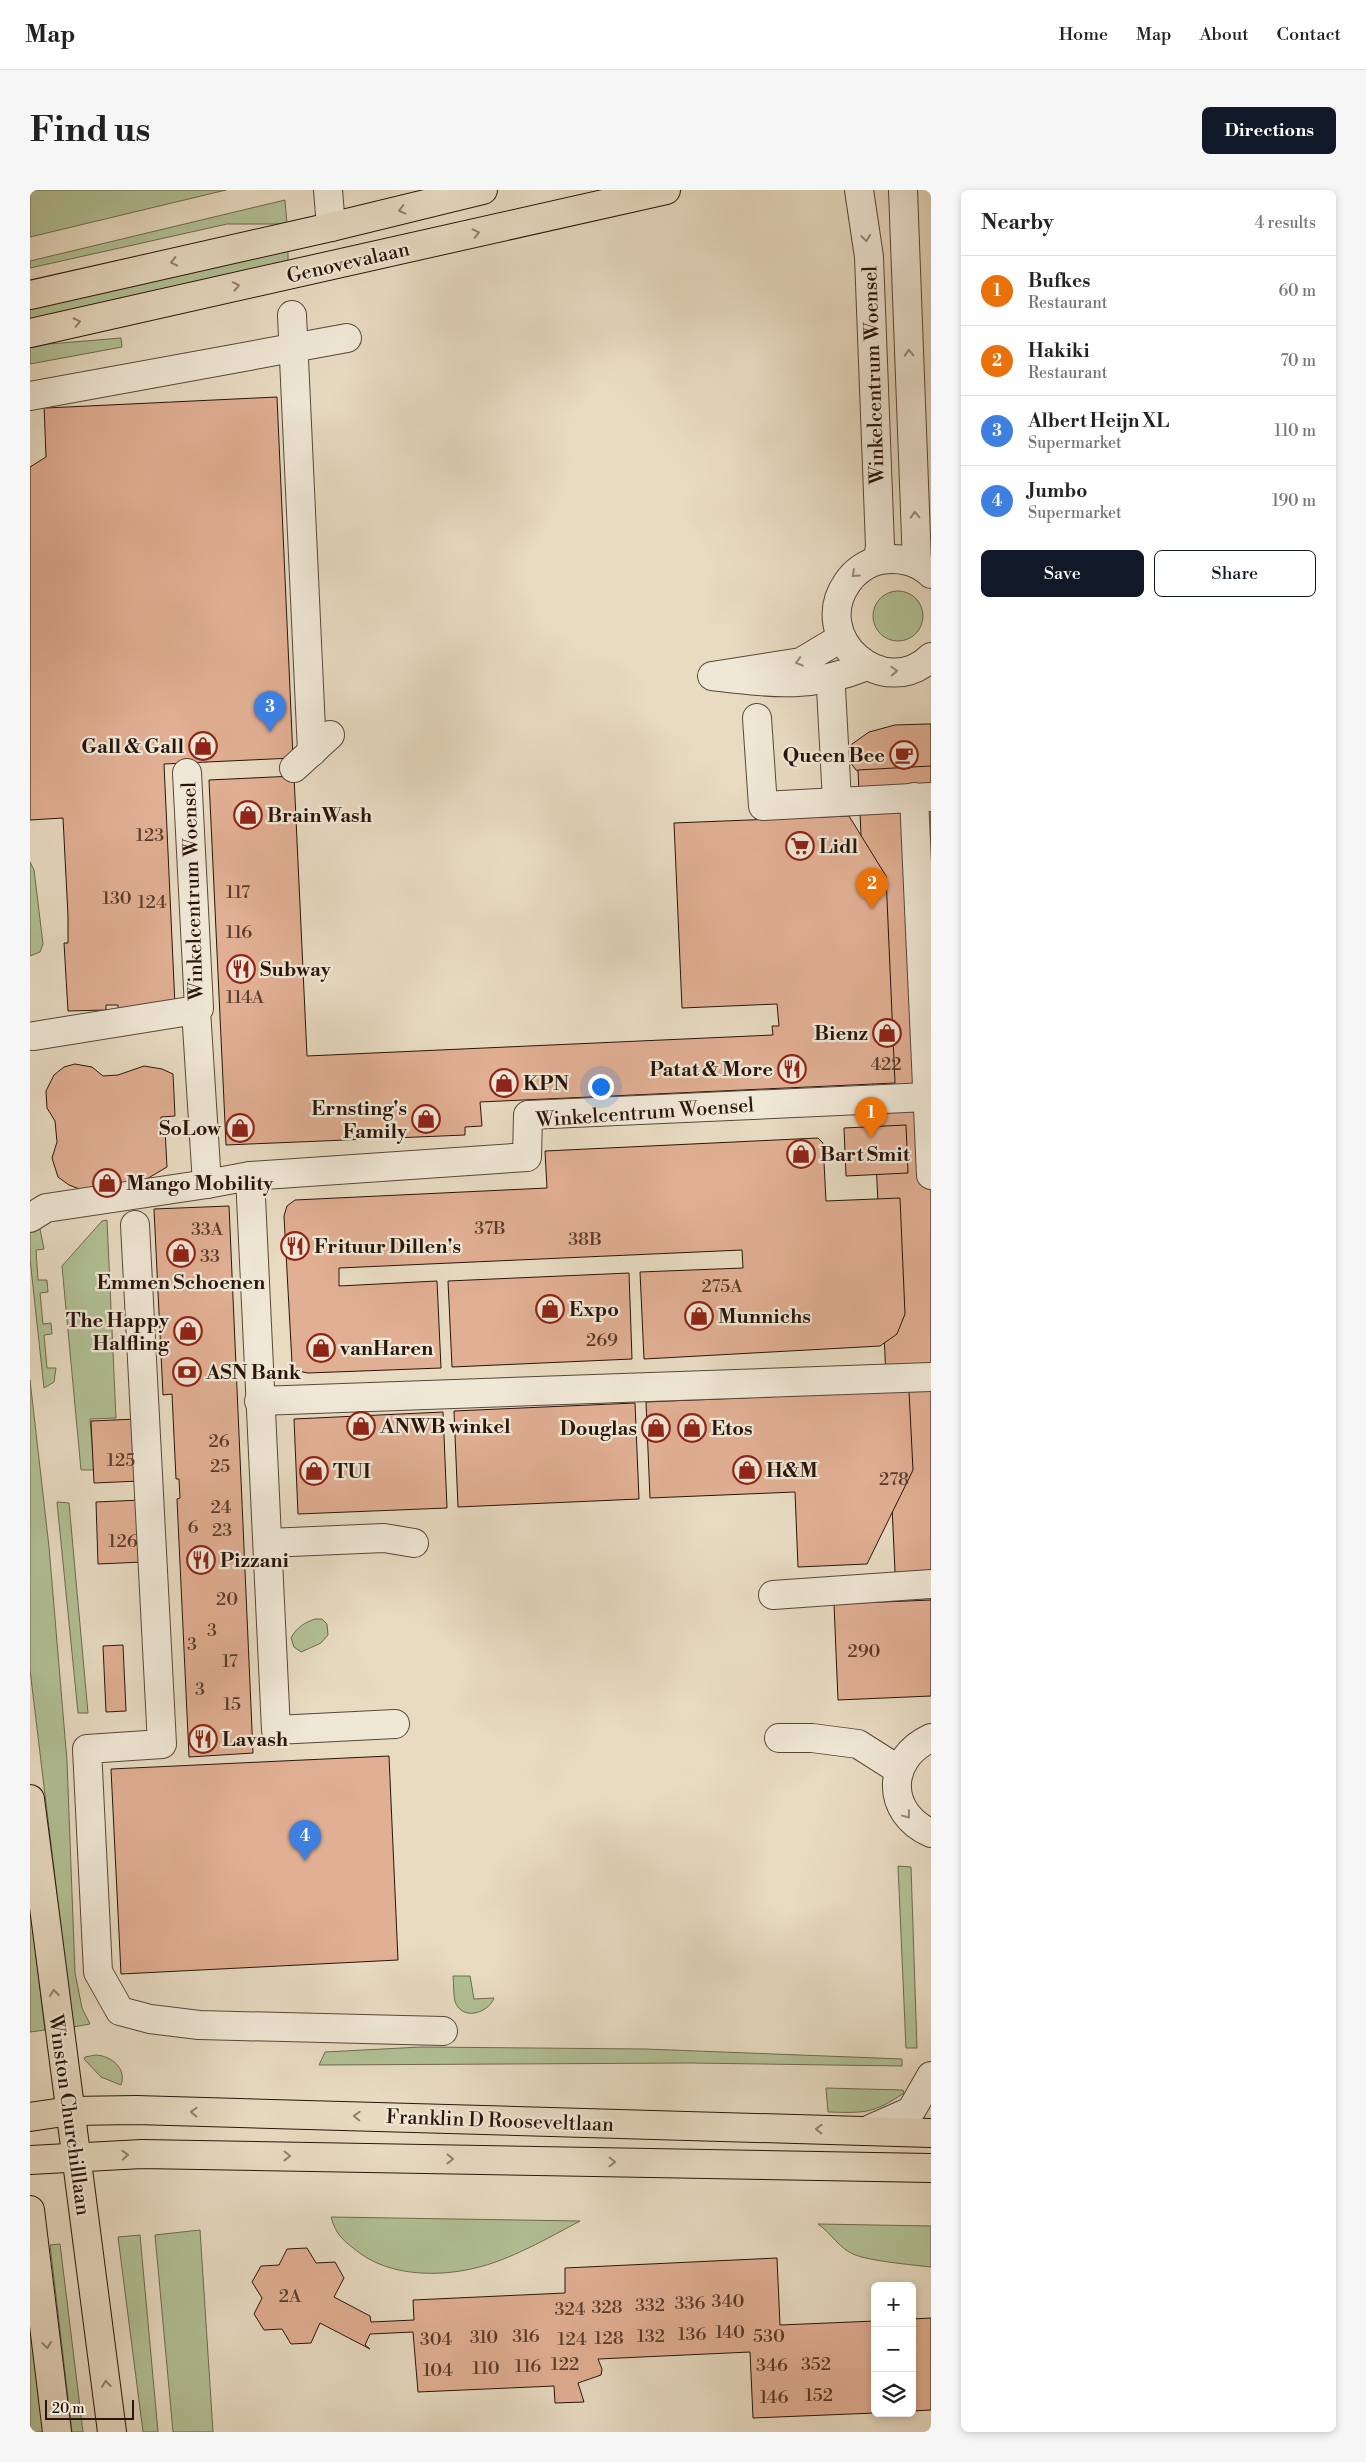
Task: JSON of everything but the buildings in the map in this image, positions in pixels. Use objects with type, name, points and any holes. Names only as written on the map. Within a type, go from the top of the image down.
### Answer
[{"type":"main road","name":"Genovevalaan","points":[[30,295],[331,227],[483,190]]},
{"type":"main road","name":"Genovevalaan","points":[[30,333],[666,190]]},
{"type":"main road","name":"Winston Churchilllaan","points":[[30,1799],[112,2432]]},
{"type":"main road","name":"Franklin D Rooseveltlaan","points":[[30,2117],[70,2111],[136,2110],[931,2133]]},
{"type":"main road","name":"Franklin D Rooseveltlaan","points":[[30,2160],[142,2154],[927,2164]]},
{"type":"main road","points":[[30,2210],[57,2432]]},
{"type":"street","points":[[328,190],[331,227]]},
{"type":"street","name":"Winkelcentrum Woensel","points":[[859,190],[868,257],[880,546],[878,560]]},
{"type":"street","name":"Winkelcentrum Woensel","points":[[903,190],[924,569]]},
{"type":"street","points":[[292,315],[312,751]]},
{"type":"street","points":[[30,396],[347,338]]},
{"type":"street","points":[[924,569],[891,558],[878,560],[857,572],[841,591],[837,606],[837,623],[841,638],[857,659],[867,666],[882,671],[898,672],[913,668],[931,656]]},
{"type":"street","points":[[841,638],[801,662],[712,676],[776,684],[816,682],[867,666]]},
{"type":"street","points":[[831,688],[837,801]]},
{"type":"street","points":[[757,718],[763,806],[923,797],[931,1175]]},
{"type":"street","name":"Winkelcentrum Woensel","points":[[188,773],[199,1008],[196,1010],[207,1184]]},
{"type":"street","name":"Winkelcentrum Woensel","points":[[34,1036],[196,1010]]},
{"type":"street","name":"Winkelcentrum Woensel","points":[[30,1218],[46,1208],[250,1176],[527,1157],[528,1115],[928,1097]]},
{"type":"street","points":[[250,1176],[259,1401],[268,1543],[276,1730],[395,1724]]},
{"type":"street","points":[[135,1225],[162,1744],[87,1750],[98,1972],[120,2011],[150,2020],[199,2025],[443,2031]]},
{"type":"street","points":[[259,1401],[931,1377]]},
{"type":"street","points":[[268,1543],[384,1538],[414,1542]]},
{"type":"street","points":[[773,1595],[931,1584]]},
{"type":"street","points":[[780,1738],[812,1738],[858,1744],[899,1770]]},
{"type":"street","points":[[931,1738],[919,1743],[907,1755],[899,1770],[896,1787],[900,1804],[908,1818],[922,1829],[931,1833]]},
{"type":"street","points":[[868,2130],[911,2110],[931,2076]]},
{"type":"green space","points":[[30,190],[226,190],[30,237]]},
{"type":"green space","points":[[285,200],[287,224],[227,224],[30,268],[30,261]]},
{"type":"green space","points":[[288,251],[288,262],[30,320],[30,308]]},
{"type":"green space","points":[[121,338],[122,347],[30,364],[30,348],[49,344]]},
{"type":"green space","points":[[893,591],[903,591],[916,598],[923,611],[923,621],[916,634],[903,641],[893,641],[884,637],[877,630],[873,621],[873,611],[877,602],[884,595]]},
{"type":"green space","points":[[30,862],[34,870],[43,944],[40,952],[30,956]]},
{"type":"green space","points":[[107,1220],[116,1418],[90,1419],[94,1470],[81,1470],[62,1266],[102,1221]]},
{"type":"green space","points":[[30,1225],[40,1229],[44,1249],[36,1250],[38,1280],[47,1280],[48,1292],[40,1293],[43,1324],[51,1323],[52,1334],[44,1335],[47,1368],[56,1368],[54,1382],[44,1388],[30,1259]]},
{"type":"green space","points":[[30,1380],[49,1547],[67,1761],[75,1973],[82,2008],[90,2024],[73,2027],[30,1670]]},
{"type":"green space","points":[[57,1502],[69,1503],[88,1713],[78,1713]]},
{"type":"green space","points":[[315,1619],[322,1619],[327,1624],[328,1635],[321,1643],[301,1652],[294,1647],[291,1638],[301,1626]]},
{"type":"green space","points":[[898,1866],[911,1867],[917,2048],[906,2048]]},
{"type":"green space","points":[[30,1908],[45,2030],[30,2032]]},
{"type":"green space","points":[[453,1976],[470,1976],[474,1999],[494,1998],[491,2003],[477,2013],[465,2012],[460,2009],[455,2001]]},
{"type":"green space","points":[[421,2047],[645,2049],[902,2059],[902,2066],[690,2063],[319,2065],[325,2052]]},
{"type":"green space","points":[[96,2055],[108,2058],[117,2064],[122,2074],[121,2085],[101,2077],[84,2059],[85,2057]]},
{"type":"green space","points":[[826,2088],[903,2090],[904,2093],[876,2109],[868,2111],[828,2112]]},
{"type":"green space","points":[[331,2217],[580,2221],[529,2248],[488,2265],[446,2273],[416,2273],[387,2267],[361,2254],[342,2238]]},
{"type":"green space","points":[[818,2224],[931,2226],[931,2267],[880,2261],[853,2254],[843,2248]]},
{"type":"green space","points":[[200,2230],[213,2432],[173,2432],[155,2235]]},
{"type":"green space","points":[[140,2235],[158,2432],[143,2432],[118,2237]]},
{"type":"green space","points":[[60,2244],[83,2432],[72,2432],[50,2245]]},
{"type":"green space","points":[[30,2310],[45,2432],[30,2432]]},
{"type":"place","name":"Albert Heijn XL","points":[[270,732]]},
{"type":"place","name":"Gall & Gall","points":[[203,746]]},
{"type":"place","name":"Queen Bee","points":[[904,755]]},
{"type":"place","name":"BrainWash","points":[[248,815]]},
{"type":"place","name":"Lidl","points":[[800,846]]},
{"type":"place","name":"Hakiki","points":[[872,909]]},
{"type":"place","name":"Subway","points":[[241,969]]},
{"type":"place","name":"Bienz","points":[[887,1033]]},
{"type":"place","name":"Patat & More","points":[[792,1069]]},
{"type":"place","name":"KPN","points":[[504,1083]]},
{"type":"place","name":"Ernsting's Family","points":[[426,1119]]},
{"type":"place","name":"SoLow","points":[[240,1128]]},
{"type":"place","name":"Bufkes","points":[[871,1138]]},
{"type":"place","name":"Bart Smit","points":[[801,1154]]},
{"type":"place","name":"Mango Mobility","points":[[107,1183]]},
{"type":"place","name":"Frituur Dillen's","points":[[295,1246]]},
{"type":"place","name":"Emmen Schoenen","points":[[181,1253]]},
{"type":"place","name":"Expo","points":[[550,1309]]},
{"type":"place","name":"Munnichs","points":[[699,1316]]},
{"type":"place","name":"The Happy Halfling","points":[[188,1331]]},
{"type":"place","name":"vanHaren","points":[[321,1348]]},
{"type":"place","name":"ASN Bank","points":[[187,1372]]},
{"type":"place","name":"ANWB winkel","points":[[361,1426]]},
{"type":"place","name":"Douglas","points":[[656,1428]]},
{"type":"place","name":"Etos","points":[[692,1428]]},
{"type":"place","name":"H&M","points":[[747,1470]]},
{"type":"place","name":"TUI","points":[[314,1471]]},
{"type":"place","name":"Pizzani","points":[[201,1560]]},
{"type":"place","name":"Lavash","points":[[203,1739]]},
{"type":"place","name":"Jumbo","points":[[305,1861]]}]
